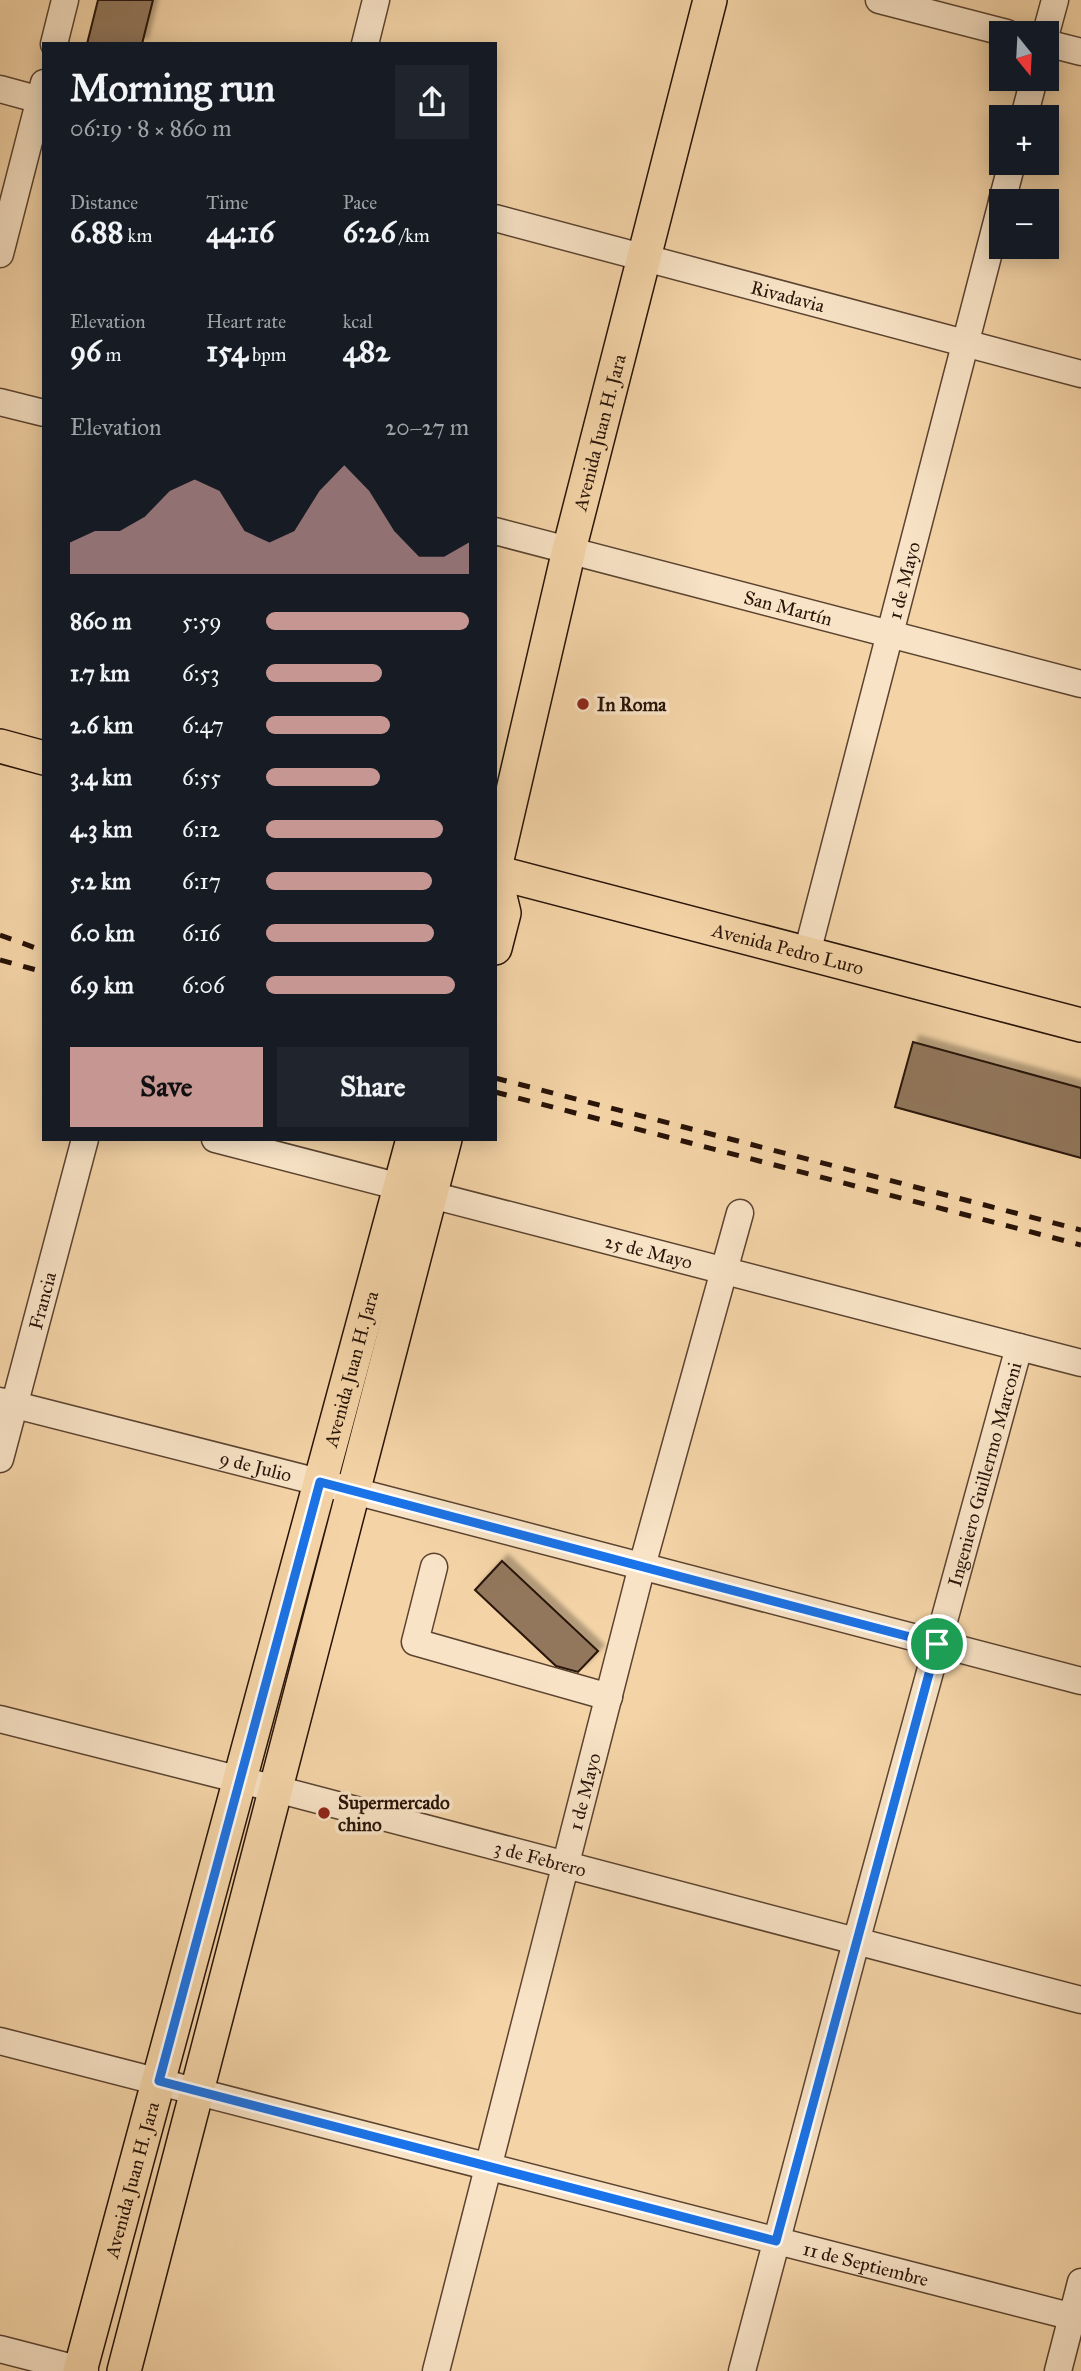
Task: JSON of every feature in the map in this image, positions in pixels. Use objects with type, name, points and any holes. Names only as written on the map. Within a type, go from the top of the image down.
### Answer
[{"type":"main road","name":"Avenida Juan H. Jara","points":[[497,863],[569,550],[710,0]]},
{"type":"main road","points":[[0,746],[42,757]]},
{"type":"main road","name":"Avenida Pedro Luro","points":[[497,873],[1081,1025]]},
{"type":"main road","name":"Avenida Juan H. Jara","points":[[497,881],[504,913],[497,940]]},
{"type":"main road","name":"Avenida Juan H. Jara","points":[[124,2371],[354,1491],[415,1191],[413,1141]]},
{"type":"main road","name":"Avenida Juan H. Jara","points":[[82,2371],[320,1482],[415,1191],[444,1141]]},
{"type":"street","points":[[54,42],[65,0]]},
{"type":"street","points":[[366,42],[376,0]]},
{"type":"street","points":[[879,0],[989,28]]},
{"type":"street","points":[[1049,21],[1055,0]]},
{"type":"street","points":[[1059,46],[1081,52]]},
{"type":"street","points":[[0,89],[42,95],[0,254]]},
{"type":"street","name":"Rivadavia","points":[[497,219],[1081,374]]},
{"type":"street","name":"1 de Mayo","points":[[807,953],[989,253]]},
{"type":"street","points":[[0,402],[42,412]]},
{"type":"street","name":"San Martín","points":[[497,532],[1081,684]]},
{"type":"street","name":"Francia","points":[[0,1459],[7,1403],[84,1141]]},
{"type":"street","name":"25 de Mayo","points":[[223,1141],[1081,1363]]},
{"type":"street","name":"1 de Mayo","points":[[436,2371],[642,1566],[740,1213]]},
{"type":"street","name":"Ingeniero Guillermo Marconi","points":[[742,2371],[1019,1347]]},
{"type":"street","name":"9 de Julio","points":[[7,1403],[1081,1681]]},
{"type":"street","points":[[434,1567],[415,1642],[609,1697]]},
{"type":"street","name":"3 de Febrero","points":[[0,1719],[276,1788],[1081,2000]]},
{"type":"street","name":"11 de Septiembre","points":[[0,2041],[1077,2318]]},
{"type":"street","points":[[1058,2371],[1077,2318],[1081,2282]]},
{"type":"street","points":[[0,2349],[82,2371]]},
{"type":"building","points":[[98,0],[153,0],[142,42],[88,42]]},
{"type":"building","points":[[913,1042],[1081,1088],[1081,1158],[895,1107]]},
{"type":"building","points":[[502,1561],[598,1651],[578,1672],[556,1666],[475,1590]]},
{"type":"railway","points":[[0,935],[42,950]]},
{"type":"railway","points":[[0,960],[42,971]]},
{"type":"railway","points":[[497,1079],[1081,1230]]},
{"type":"railway","points":[[497,1093],[1081,1245]]},
{"type":"place","name":"In Roma","points":[[583,704]]},
{"type":"place","name":"Supermercado chino","points":[[324,1813]]},
{"type":"route","points":[[320,1482],[937,1644],[776,2241],[159,2081],[320,1482]]}]
